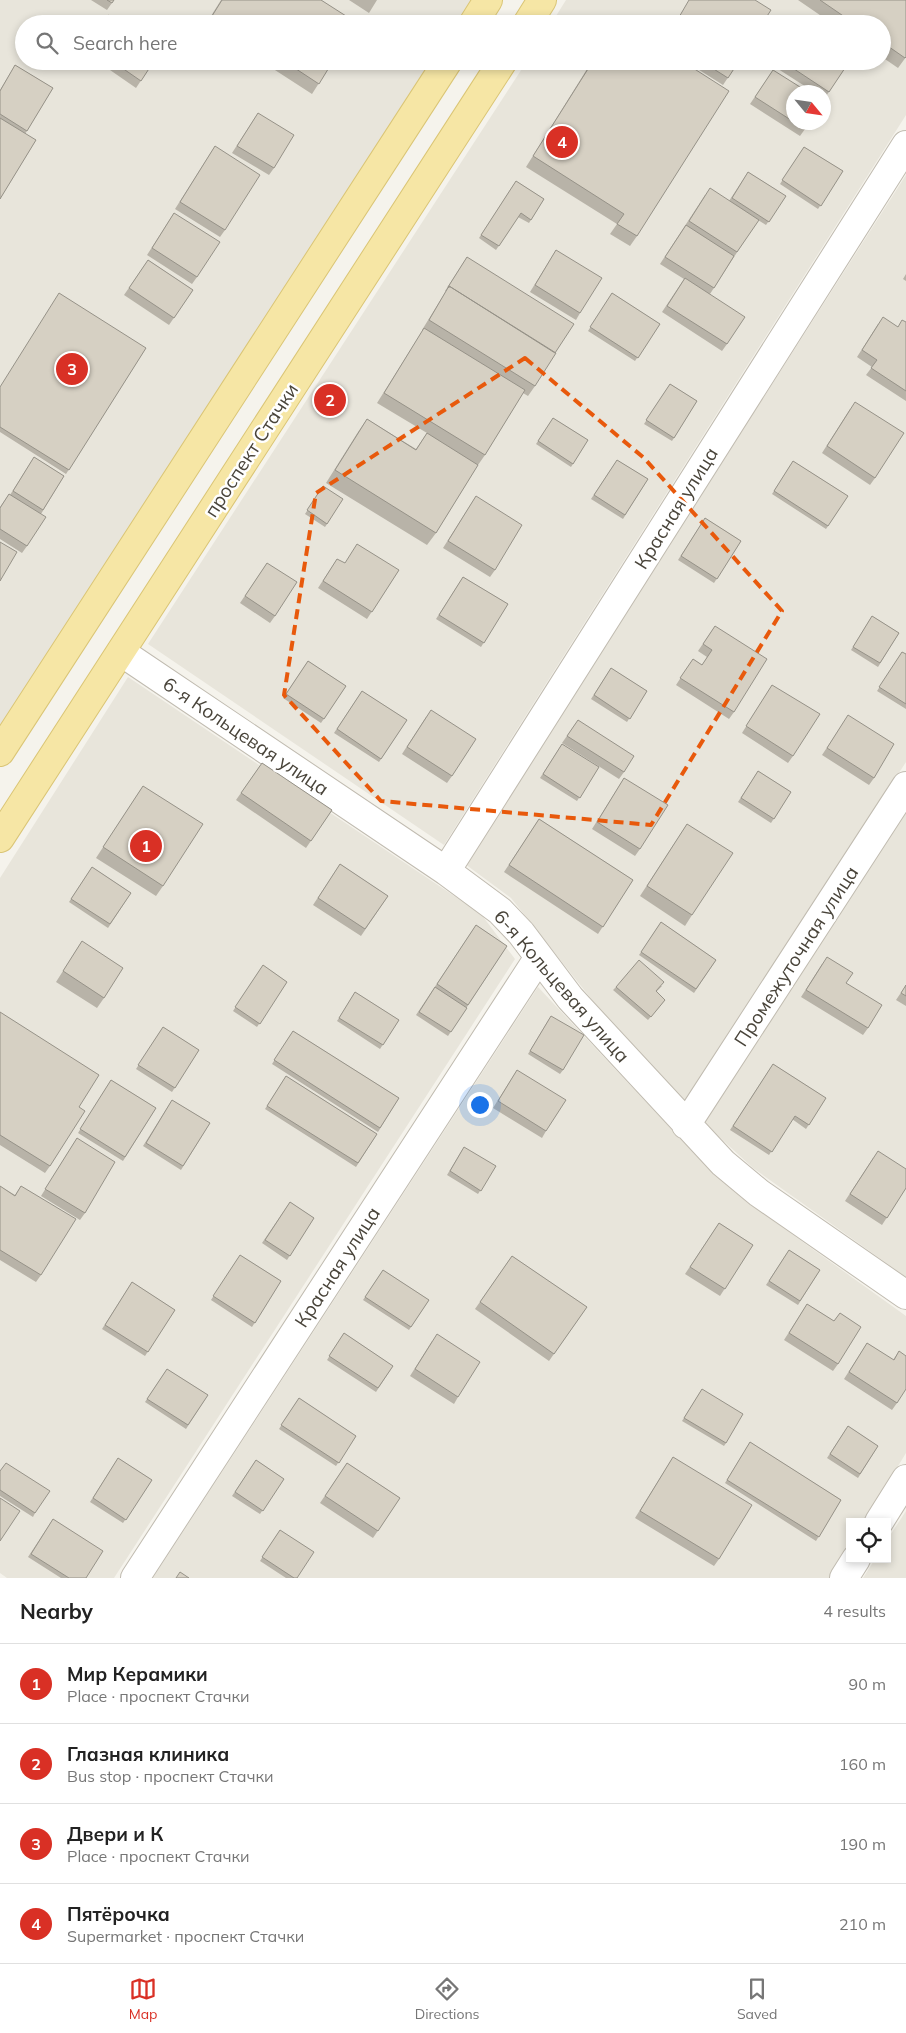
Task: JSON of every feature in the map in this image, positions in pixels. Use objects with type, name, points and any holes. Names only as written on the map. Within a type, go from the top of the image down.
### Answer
[{"type":"main road","points":[[479,15],[488,0]]},
{"type":"main road","points":[[533,15],[542,0]]},
{"type":"main road","points":[[0,752],[442,70]]},
{"type":"main road","name":"проспект Стачки","points":[[0,838],[497,70]]},
{"type":"street","name":"Красная улица","points":[[446,871],[906,145]]},
{"type":"street","name":"6-я Кольцевая улица","points":[[121,652],[446,871],[500,911],[539,957],[570,998],[723,1163],[759,1193],[906,1295]]},
{"type":"street","name":"Промежуточная улица","points":[[686,1125],[906,786]]},
{"type":"street","name":"Красная улица","points":[[135,1578],[539,957]]},
{"type":"street","points":[[882,1518],[906,1479]]},
{"type":"street","points":[[844,1578],[853,1563]]},
{"type":"highlighted area","points":[[525,358],[644,458],[782,611],[651,825],[381,801],[284,695],[316,493]]},
{"type":"shaded area","points":[[0,0],[482,0],[472,15],[15,15],[15,70],[436,70],[0,741]]},
{"type":"shaded area","points":[[566,0],[906,0],[906,115],[444,845],[148,644],[521,70],[891,70],[891,15],[557,15]]},
{"type":"shaded area","points":[[906,175],[906,762],[685,1102],[612,1025],[511,898],[465,864]]},
{"type":"shaded area","points":[[128,677],[481,914],[515,959],[114,1578],[7,1578],[0,1573],[0,878]]},
{"type":"shaded area","points":[[906,811],[906,1277],[753,1168],[703,1122]]},
{"type":"shaded area","points":[[538,987],[676,1134],[747,1202],[906,1316],[906,1453],[866,1518],[846,1518],[846,1551],[829,1578],[153,1578]]},
{"type":"shaded area","points":[[906,1511],[906,1578],[863,1578],[872,1563],[891,1563],[891,1534]]},
{"type":"building","points":[[222,0],[321,0],[344,15],[213,15]]},
{"type":"building","points":[[689,0],[755,0],[771,10],[768,15],[680,15]]},
{"type":"building","points":[[820,0],[906,0],[906,57],[891,48],[891,15],[842,15]]},
{"type":"building","points":[[15,65],[15,70],[23,70],[53,88],[27,131],[0,114],[0,91]]},
{"type":"building","points":[[125,70],[148,70],[141,81]]},
{"type":"building","points":[[298,70],[328,70],[319,84]]},
{"type":"building","points":[[587,70],[696,70],[729,91],[637,236],[617,224],[624,214],[533,156]]},
{"type":"building","points":[[715,70],[733,70],[728,78]]},
{"type":"building","points":[[773,70],[797,85],[786,85],[786,117],[755,97]]},
{"type":"building","points":[[796,70],[844,70],[831,89],[831,85],[818,85]]},
{"type":"building","points":[[258,113],[294,135],[274,168],[237,146]]},
{"type":"building","points":[[0,118],[36,140],[0,199]]},
{"type":"building","points":[[215,146],[260,175],[225,230],[180,202]]},
{"type":"building","points":[[804,147],[843,171],[821,206],[782,180]]},
{"type":"building","points":[[748,172],[786,196],[769,222],[732,198]]},
{"type":"building","points":[[516,181],[544,199],[531,220],[521,213],[499,246],[481,235]]},
{"type":"building","points":[[710,188],[759,220],[737,252],[689,221]]},
{"type":"building","points":[[174,213],[220,242],[197,277],[152,248]]},
{"type":"building","points":[[686,225],[734,256],[714,288],[665,257]]},
{"type":"building","points":[[556,250],[602,278],[580,313],[535,285]]},
{"type":"building","points":[[467,257],[574,324],[555,353],[448,287]]},
{"type":"building","points":[[148,260],[193,290],[174,318],[129,288]]},
{"type":"building","points":[[685,278],[745,317],[727,344],[667,306]]},
{"type":"building","points":[[449,286],[556,353],[535,386],[429,320]]},
{"type":"building","points":[[59,293],[146,348],[69,470],[0,427],[0,387]]},
{"type":"building","points":[[612,293],[660,324],[638,358],[590,327]]},
{"type":"building","points":[[883,317],[898,327],[902,320],[906,322],[906,391],[871,368],[877,360],[862,350]]},
{"type":"building","points":[[424,328],[525,390],[485,455],[384,393]]},
{"type":"building","points":[[670,384],[697,401],[674,438],[646,420]]},
{"type":"building","points":[[855,402],[904,433],[875,478],[827,446]]},
{"type":"building","points":[[553,418],[588,440],[573,464],[538,441]]},
{"type":"building","points":[[367,419],[416,450],[427,433],[478,465],[436,533],[335,470]]},
{"type":"building","points":[[34,457],[64,476],[43,510],[13,491]]},
{"type":"building","points":[[617,460],[648,479],[625,515],[594,495]]},
{"type":"building","points":[[793,461],[848,496],[828,526],[774,491]]},
{"type":"building","points":[[323,486],[343,499],[327,524],[307,510]]},
{"type":"building","points":[[9,494],[46,517],[27,546],[0,529],[0,508]]},
{"type":"building","points":[[476,496],[522,525],[495,570],[448,541]]},
{"type":"building","points":[[705,518],[741,541],[717,579],[681,556]]},
{"type":"building","points":[[0,542],[17,552],[0,581]]},
{"type":"building","points":[[357,544],[399,570],[372,612],[323,581],[337,559],[345,563]]},
{"type":"building","points":[[267,563],[297,582],[275,616],[245,596]]},
{"type":"building","points":[[463,577],[508,604],[484,643],[439,615]]},
{"type":"building","points":[[872,616],[899,633],[880,663],[853,647]]},
{"type":"building","points":[[715,626],[767,659],[734,712],[680,678],[693,659],[702,665],[712,650],[703,644]]},
{"type":"building","points":[[902,652],[906,654],[906,704],[879,687]]},
{"type":"building","points":[[308,661],[346,686],[324,719],[286,694]]},
{"type":"building","points":[[611,668],[647,691],[630,719],[594,695]]},
{"type":"building","points":[[772,685],[820,714],[793,756],[746,726]]},
{"type":"building","points":[[362,691],[407,720],[381,759],[337,729]]},
{"type":"building","points":[[431,710],[476,739],[452,776],[407,747]]},
{"type":"building","points":[[848,715],[894,744],[874,778],[827,748]]},
{"type":"building","points":[[578,720],[634,756],[624,772],[567,736]]},
{"type":"building","points":[[562,744],[599,767],[580,798],[543,774]]},
{"type":"building","points":[[262,763],[332,810],[311,841],[241,793]]},
{"type":"building","points":[[758,771],[791,792],[774,819],[741,798]]},
{"type":"building","points":[[624,778],[668,805],[640,849],[597,822]]},
{"type":"building","points":[[143,786],[203,824],[163,886],[103,847]]},
{"type":"building","points":[[539,819],[633,880],[603,927],[509,865]]},
{"type":"building","points":[[687,824],[733,853],[692,915],[647,886]]},
{"type":"building","points":[[340,864],[388,896],[365,929],[318,898]]},
{"type":"building","points":[[92,867],[131,893],[110,924],[71,899]]},
{"type":"building","points":[[661,922],[716,960],[696,989],[641,952]]},
{"type":"building","points":[[476,925],[507,946],[468,1005],[437,984]]},
{"type":"building","points":[[82,941],[123,968],[104,998],[63,971]]},
{"type":"building","points":[[827,957],[853,973],[846,983],[882,1005],[868,1028],[806,990]]},
{"type":"building","points":[[639,960],[664,982],[656,991],[665,1000],[651,1017],[616,987]]},
{"type":"building","points":[[263,965],[287,982],[260,1024],[235,1007]]},
{"type":"building","points":[[906,985],[906,996],[901,993]]},
{"type":"building","points":[[435,987],[467,1008],[451,1032],[419,1012]]},
{"type":"building","points":[[355,992],[399,1020],[383,1045],[339,1018]]},
{"type":"building","points":[[0,1012],[99,1075],[79,1107],[85,1111],[50,1166],[0,1135]]},
{"type":"building","points":[[551,1016],[584,1035],[563,1070],[530,1051]]},
{"type":"building","points":[[163,1027],[199,1050],[175,1088],[138,1065]]},
{"type":"building","points":[[293,1031],[399,1098],[380,1128],[274,1060]]},
{"type":"building","points":[[773,1064],[826,1098],[809,1125],[795,1116],[772,1152],[733,1126]]},
{"type":"building","points":[[517,1070],[566,1100],[546,1131],[498,1101]]},
{"type":"building","points":[[286,1076],[377,1134],[358,1163],[267,1106]]},
{"type":"building","points":[[111,1080],[156,1108],[125,1157],[80,1129]]},
{"type":"building","points":[[172,1100],[210,1123],[183,1166],[146,1143]]},
{"type":"building","points":[[77,1138],[115,1162],[85,1213],[45,1189]]},
{"type":"building","points":[[464,1147],[496,1166],[481,1191],[450,1171]]},
{"type":"building","points":[[878,1151],[906,1169],[906,1188],[887,1218],[850,1194]]},
{"type":"building","points":[[0,1186],[15,1196],[21,1186],[76,1219],[41,1275],[0,1250]]},
{"type":"building","points":[[290,1202],[314,1218],[290,1256],[265,1240]]},
{"type":"building","points":[[719,1223],[753,1245],[725,1289],[690,1267]]},
{"type":"building","points":[[789,1250],[820,1270],[800,1301],[769,1281]]},
{"type":"building","points":[[240,1255],[281,1281],[255,1323],[213,1296]]},
{"type":"building","points":[[512,1256],[587,1307],[554,1354],[480,1302]]},
{"type":"building","points":[[383,1270],[429,1300],[411,1327],[365,1297]]},
{"type":"building","points":[[132,1282],[175,1310],[148,1352],[105,1325]]},
{"type":"building","points":[[807,1304],[834,1321],[840,1313],[861,1327],[838,1364],[789,1333]]},
{"type":"building","points":[[344,1333],[393,1366],[378,1388],[329,1356]]},
{"type":"building","points":[[437,1334],[480,1362],[458,1397],[415,1369]]},
{"type":"building","points":[[867,1343],[894,1360],[899,1351],[906,1356],[906,1389],[897,1403],[849,1372]]},
{"type":"building","points":[[167,1369],[208,1395],[188,1425],[147,1399]]},
{"type":"building","points":[[702,1389],[743,1414],[726,1443],[684,1418]]},
{"type":"building","points":[[299,1398],[356,1436],[339,1463],[281,1425]]},
{"type":"building","points":[[848,1426],[878,1446],[860,1474],[830,1454]]},
{"type":"building","points":[[750,1442],[841,1500],[819,1537],[727,1480]]},
{"type":"building","points":[[673,1457],[752,1505],[719,1559],[640,1511]]},
{"type":"building","points":[[118,1458],[152,1480],[126,1520],[93,1498]]},
{"type":"building","points":[[256,1460],[284,1479],[263,1511],[235,1492]]},
{"type":"building","points":[[6,1463],[50,1491],[35,1513],[0,1490],[0,1471]]},
{"type":"building","points":[[347,1463],[400,1498],[378,1531],[325,1496]]},
{"type":"building","points":[[0,1498],[20,1511],[0,1541]]},
{"type":"building","points":[[53,1519],[103,1551],[86,1578],[69,1578],[31,1554]]},
{"type":"building","points":[[280,1530],[314,1552],[297,1578],[294,1578],[262,1557]]},
{"type":"building","points":[[180,1572],[189,1578],[176,1578]]},
{"type":"place","name":"Пятёрочка","points":[[562,142]]},
{"type":"place","name":"Двери и К","points":[[72,369]]},
{"type":"place","name":"Глазная клиника","points":[[330,400]]},
{"type":"place","name":"Мир Керамики","points":[[146,846]]}]
